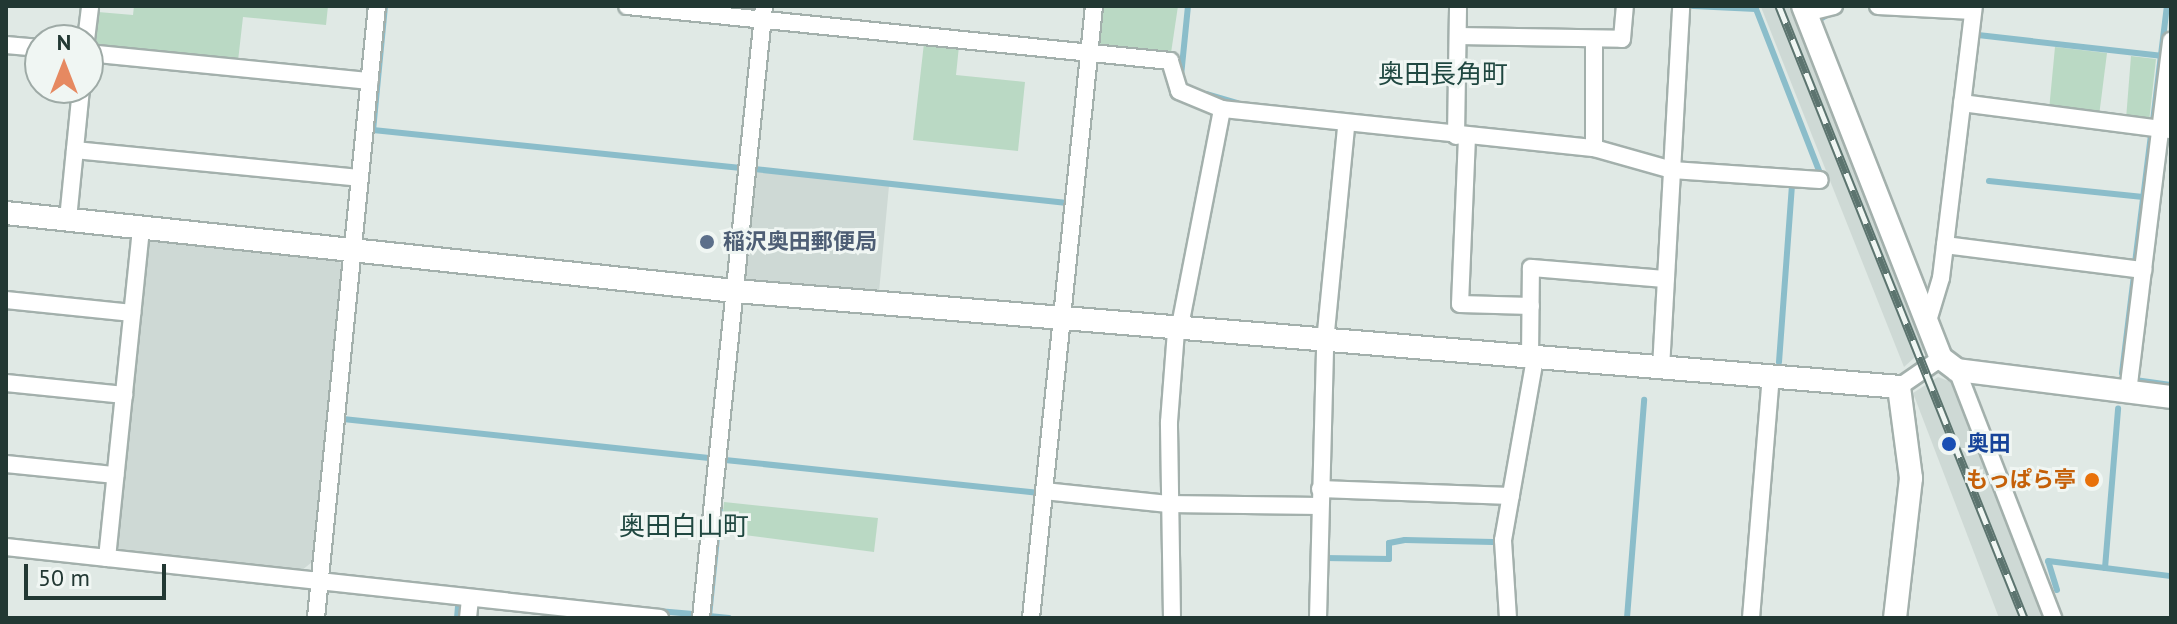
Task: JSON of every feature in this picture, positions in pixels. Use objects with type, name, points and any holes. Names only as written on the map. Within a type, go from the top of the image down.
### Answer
[{"type":"street","points":[[316,618],[377,6]]},
{"type":"street","points":[[627,6],[763,13],[1089,54],[1170,61],[1179,91],[1222,109],[1346,126],[1594,148],[1672,170],[1820,180]]},
{"type":"street","points":[[1031,618],[1094,6]]},
{"type":"street","points":[[1458,6],[1462,136],[1460,304],[1531,306]]},
{"type":"street","points":[[1458,36],[1622,39],[1625,6]]},
{"type":"street","points":[[1661,368],[1681,6]]},
{"type":"street","points":[[1834,6],[1805,9],[1928,321],[1949,364],[2053,618]]},
{"type":"street","points":[[1878,6],[1973,8],[1945,245],[1928,321]]},
{"type":"street","points":[[701,618],[763,13]]},
{"type":"street","points":[[1594,39],[1594,148]]},
{"type":"street","points":[[2128,392],[2143,270],[2166,130],[2171,41]]},
{"type":"street","points":[[104,55],[370,81]]},
{"type":"street","points":[[1962,103],[2166,130]]},
{"type":"street","points":[[68,219],[79,104]]},
{"type":"street","points":[[1172,618],[1168,504],[1178,330],[1222,109]]},
{"type":"street","points":[[1318,618],[1325,342],[1346,126]]},
{"type":"street","points":[[75,150],[359,178]]},
{"type":"street","points":[[6,213],[735,291],[1178,330],[1899,387],[1949,364],[2171,397]]},
{"type":"street","points":[[107,558],[141,227]]},
{"type":"street","points":[[1945,245],[2143,270]]},
{"type":"street","points":[[1508,618],[1503,540],[1533,358],[1531,268],[1666,279]]},
{"type":"street","points":[[6,300],[132,313]]},
{"type":"street","points":[[1751,618],[1771,377]]},
{"type":"street","points":[[6,383],[124,395]]},
{"type":"street","points":[[1895,618],[1911,478],[1899,387]]},
{"type":"street","points":[[6,464],[115,475]]},
{"type":"street","points":[[1044,491],[1168,504],[1320,497],[1511,496]]},
{"type":"street","points":[[6,547],[660,618]]},
{"type":"street","points":[[468,618],[470,598]]},
{"type":"shaded area","points":[[1761,7],[1789,7],[1925,348],[1904,367]]},
{"type":"shaded area","points":[[757,171],[889,186],[879,292],[745,279]]},
{"type":"shaded area","points":[[152,240],[335,258],[343,266],[312,562],[301,571],[118,551],[114,544],[145,243]]},
{"type":"shaded area","points":[[1938,377],[1951,382],[2045,618],[1999,618],[1913,393]]},
{"type":"green space","points":[[134,6],[328,6],[326,25],[243,17],[238,61],[104,48],[104,24],[96,24],[98,12],[133,15]]},
{"type":"green space","points":[[1103,6],[1178,6],[1171,53],[1099,51]]},
{"type":"green space","points":[[924,43],[959,46],[956,75],[1025,82],[1018,151],[913,140]]},
{"type":"green space","points":[[2055,47],[2107,53],[2099,116],[2049,110]]},
{"type":"green space","points":[[2131,56],[2156,59],[2149,122],[2126,119]]},
{"type":"green space","points":[[724,502],[878,518],[874,552],[721,532]]},
{"type":"waterway","points":[[385,6],[373,130],[741,168]]},
{"type":"waterway","points":[[1181,76],[1188,6]]},
{"type":"waterway","points":[[1693,6],[1756,9],[1819,171]]},
{"type":"waterway","points":[[2153,121],[2167,6]]},
{"type":"waterway","points":[[1822,18],[1833,11]]},
{"type":"waterway","points":[[1978,35],[2161,56]]},
{"type":"waterway","points":[[1206,94],[1237,103]]},
{"type":"waterway","points":[[2135,263],[2151,134]]},
{"type":"waterway","points":[[754,169],[1067,203]]},
{"type":"waterway","points":[[1989,181],[2143,197]]},
{"type":"waterway","points":[[1779,362],[1792,185],[1799,186]]},
{"type":"waterway","points":[[2122,373],[2134,275]]},
{"type":"waterway","points":[[2135,380],[2171,385]]},
{"type":"waterway","points":[[1627,618],[1644,400]]},
{"type":"waterway","points":[[2105,568],[2118,409]]},
{"type":"waterway","points":[[343,419],[709,458]]},
{"type":"waterway","points":[[725,460],[1037,493]]},
{"type":"waterway","points":[[720,508],[709,616],[729,618]]},
{"type":"waterway","points":[[1325,558],[1389,559],[1389,543],[1405,540],[1493,542]]},
{"type":"waterway","points":[[2057,590],[2048,561],[2171,576]]},
{"type":"waterway","points":[[457,618],[458,606]]},
{"type":"waterway","points":[[658,611],[693,614]]},
{"type":"railway","points":[[1779,6],[2024,618]]},
{"type":"place","name":"稲沢奥田郵便局","points":[[707,242]]},
{"type":"place","name":"奥田","points":[[1949,444]]},
{"type":"place","name":"もっぱら亭","points":[[2092,480]]},
{"type":"district","name":"奥田長角町","points":[[1443,74]]},
{"type":"district","name":"奥田白山町","points":[[684,526]]}]
